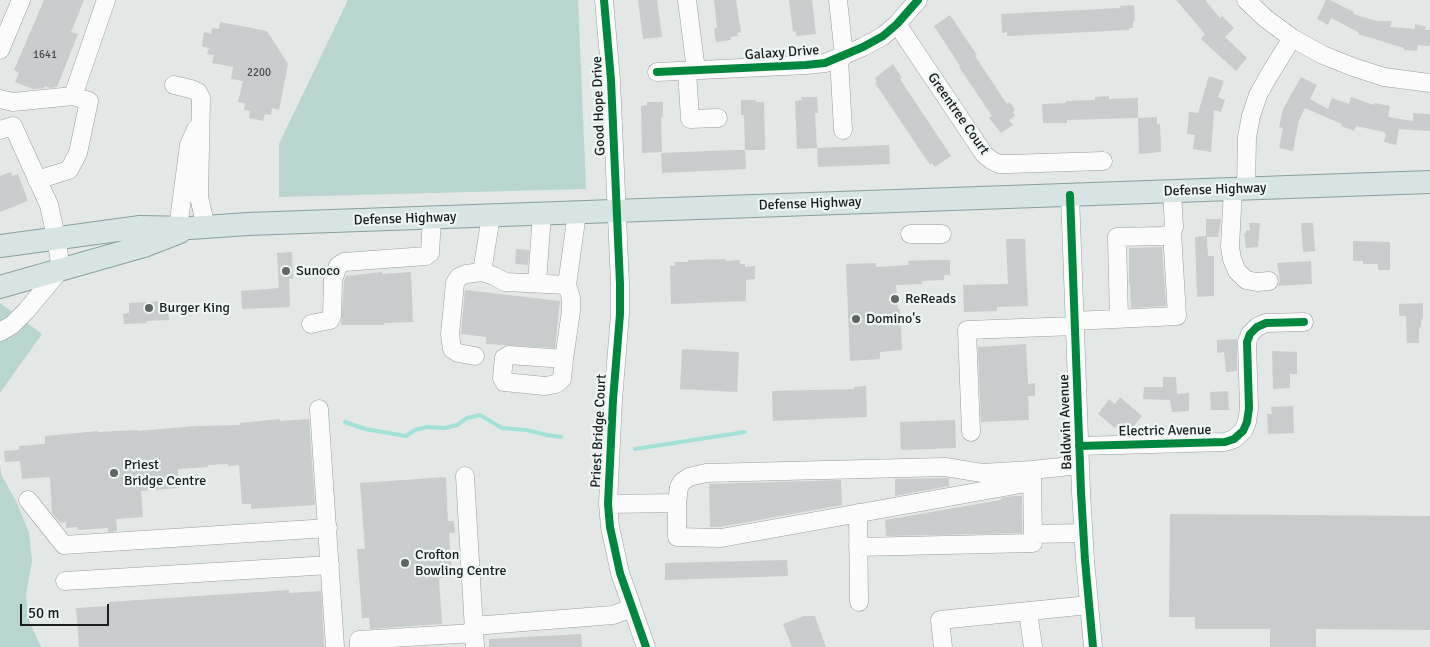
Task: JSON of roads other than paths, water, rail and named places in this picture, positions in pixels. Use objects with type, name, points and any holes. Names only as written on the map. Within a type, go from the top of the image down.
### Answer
[{"type":"main road","name":"Defense Highway","points":[[0,246],[140,227],[191,227],[1430,182]]},
{"type":"main road","name":"Defense Highway","points":[[0,288],[144,246],[191,227]]},
{"type":"street","points":[[0,50],[6,18],[21,0]]},
{"type":"street","points":[[73,96],[106,0]]},
{"type":"street","name":"Good Hope Drive","points":[[604,0],[612,80],[616,212]]},
{"type":"street","points":[[687,0],[692,71],[690,119],[718,118]]},
{"type":"street","points":[[838,0],[842,57],[843,130]]},
{"type":"street","name":"Galaxy Drive","points":[[658,72],[806,66],[825,63],[863,48],[882,36],[897,24],[918,0]]},
{"type":"street","points":[[1246,0],[1265,18],[1292,38],[1323,55],[1384,77],[1430,83]]},
{"type":"street","name":"Greentree Court","points":[[897,24],[984,154],[991,160],[999,164],[1102,161]]},
{"type":"street","points":[[1269,281],[1257,282],[1246,280],[1237,271],[1232,259],[1230,246],[1251,116],[1258,95],[1292,38]]},
{"type":"street","points":[[174,86],[198,92],[201,98],[199,197],[191,227]]},
{"type":"street","points":[[0,99],[13,102],[73,96],[90,102],[78,153],[69,170],[37,180]]},
{"type":"street","points":[[191,227],[189,145],[201,120]]},
{"type":"street","points":[[0,130],[13,126],[49,205],[61,269],[26,311],[12,325],[0,332]]},
{"type":"street","points":[[971,432],[966,330],[1075,323],[1119,318],[1177,316],[1172,232],[1174,227],[1172,192]]},
{"type":"street","name":"Baldwin Avenue","points":[[1070,195],[1083,533],[1093,647]]},
{"type":"street","name":"Priest Bridge Court","points":[[616,212],[620,314],[612,400],[608,504],[614,549],[620,573],[646,647]]},
{"type":"street","points":[[564,359],[571,298],[566,285],[577,213]]},
{"type":"street","points":[[537,283],[542,214]]},
{"type":"street","points":[[482,272],[491,216]]},
{"type":"street","points":[[311,324],[330,320],[332,316],[333,280],[338,266],[344,262],[426,256],[430,253],[432,218]]},
{"type":"street","points":[[1119,318],[1117,237],[1162,236],[1172,232]]},
{"type":"street","points":[[910,234],[942,234]]},
{"type":"street","points":[[476,356],[458,353],[452,349],[450,334],[455,284],[459,277],[482,272],[505,282],[566,285]]},
{"type":"street","name":"Electric Avenue","points":[[1079,446],[1225,442],[1234,439],[1243,431],[1247,422],[1249,408],[1247,342],[1250,334],[1257,327],[1266,324],[1304,322]]},
{"type":"street","points":[[319,409],[334,647]]},
{"type":"street","points":[[1032,476],[982,473],[945,467],[706,473],[689,477],[679,487],[677,537],[721,538],[858,513],[1032,476],[1080,465]]},
{"type":"street","points":[[465,476],[474,635]]},
{"type":"street","points":[[858,547],[1033,543],[1032,476]]},
{"type":"street","points":[[28,500],[64,545],[328,528]]},
{"type":"street","points":[[608,504],[677,503]]},
{"type":"street","points":[[858,513],[859,602]]},
{"type":"street","points":[[1033,534],[1083,533]]},
{"type":"street","points":[[65,581],[330,565]]},
{"type":"street","points":[[943,647],[940,620],[1089,605]]},
{"type":"street","points":[[359,647],[359,640],[474,635],[613,616],[632,608]]},
{"type":"street","points":[[1028,612],[1033,647]]},
{"type":"waterway","points":[[345,422],[365,429],[406,436],[415,430],[427,427],[445,428],[457,425],[467,418],[480,415],[502,428],[527,430],[561,437]]},
{"type":"waterway","points":[[635,449],[745,432]]},
{"type":"place","name":"Sunoco","points":[[286,271]]},
{"type":"place","name":"ReReads","points":[[895,299]]},
{"type":"place","name":"Burger King","points":[[149,308]]},
{"type":"place","name":"Domino's","points":[[856,319]]},
{"type":"place","name":"Priest Bridge Centre","points":[[114,473]]},
{"type":"place","name":"Crofton Bowling Centre","points":[[405,563]]}]
